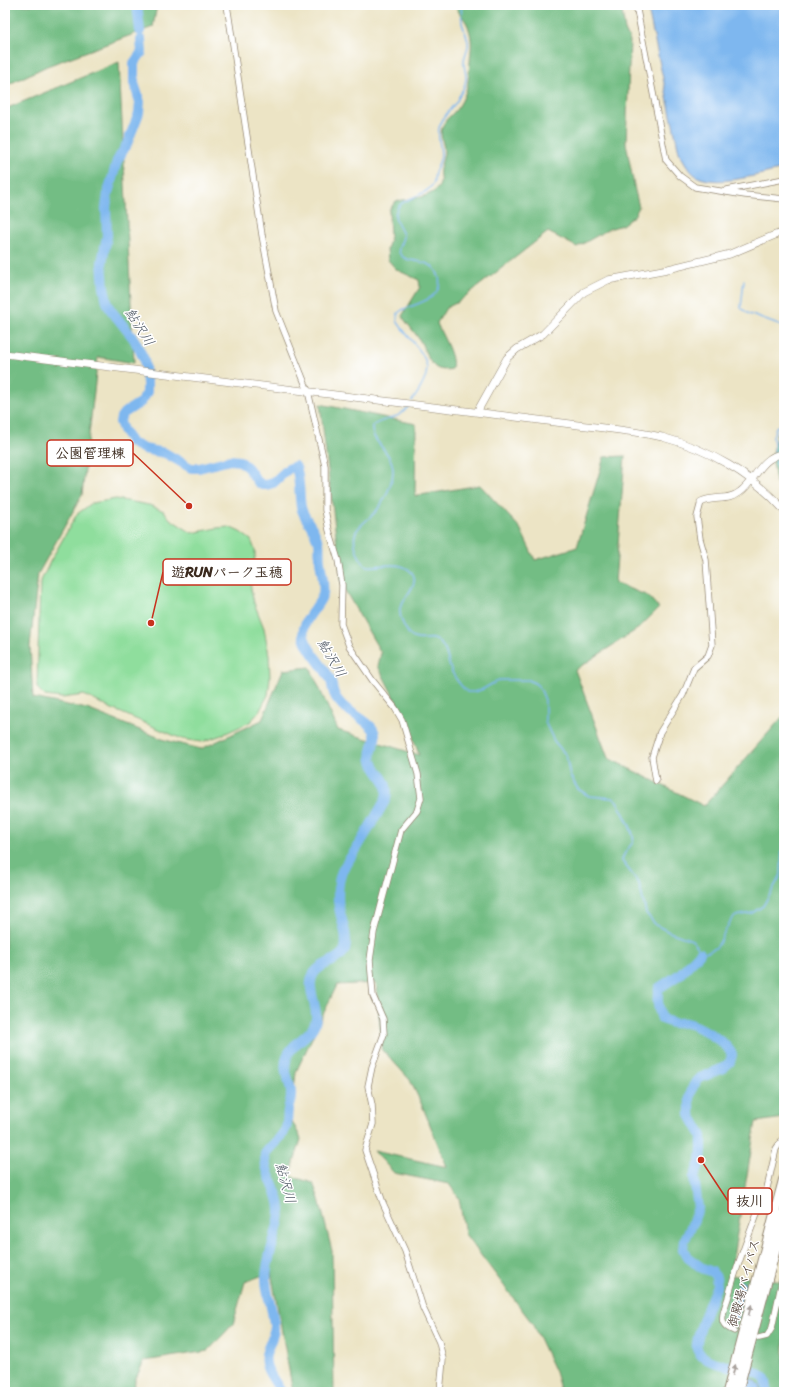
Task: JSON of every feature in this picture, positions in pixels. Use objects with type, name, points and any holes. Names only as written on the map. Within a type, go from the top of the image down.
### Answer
[{"type":"highway","name":"御殿場バイパス","points":[[737,1392],[744,1348],[784,1180]]},
{"type":"highway","name":"御殿場バイパス","points":[[728,1392],[744,1348],[784,1215]]},
{"type":"street","points":[[227,5],[262,235],[276,310],[308,391],[325,466],[325,510],[338,560],[342,585],[341,624],[353,652],[373,681],[395,708],[402,720],[418,774],[421,798],[418,811],[401,830],[374,932],[370,960],[373,996],[382,1019],[384,1034],[369,1079],[368,1086],[374,1124],[365,1150],[383,1203],[405,1251],[423,1308],[439,1342],[443,1359],[440,1392]]},
{"type":"street","points":[[636,5],[666,160],[680,176],[695,187],[745,195],[784,199]]},
{"type":"street","points":[[723,191],[784,179]]},
{"type":"street","points":[[477,412],[507,358],[517,349],[543,334],[584,292],[608,280],[668,269],[730,254],[784,231]]},
{"type":"street","points":[[5,354],[605,428],[662,437],[684,444],[725,462],[751,480],[784,510]]},
{"type":"street","points":[[656,781],[652,757],[660,732],[683,695],[694,668],[708,656],[712,645],[706,560],[700,539],[697,517],[701,502],[731,497],[738,494],[744,489],[766,462],[772,457],[784,453]]},
{"type":"street","points":[[734,1331],[725,1326],[723,1321],[723,1313],[735,1270],[760,1205],[765,1196],[776,1150],[784,1137]]},
{"type":"street","points":[[759,1338],[767,1336],[772,1328],[784,1271]]},
{"type":"green space","points":[[5,5],[157,5],[153,27],[47,66],[5,86]]},
{"type":"green space","points":[[456,5],[621,5],[625,30],[630,41],[626,143],[639,207],[634,216],[622,225],[609,229],[577,247],[548,232],[458,302],[446,308],[437,323],[452,357],[452,369],[443,370],[436,368],[432,363],[419,339],[402,316],[420,287],[419,280],[397,270],[388,260],[387,249],[390,240],[389,210],[396,201],[427,195],[437,189],[440,184],[440,167],[444,156],[444,146],[441,135],[442,128],[459,106],[465,95],[468,84],[470,62],[470,31]]},
{"type":"green space","points":[[119,62],[134,363],[98,357],[82,495],[38,574],[30,646],[33,698],[87,709],[165,740],[201,749],[262,720],[283,670],[310,667],[338,730],[419,755],[410,728],[378,666],[381,653],[342,585],[320,404],[416,424],[415,496],[480,485],[520,528],[535,560],[577,547],[604,457],[625,456],[615,583],[648,596],[659,608],[639,628],[575,670],[608,758],[704,806],[784,715],[784,1118],[756,1122],[730,1275],[784,1282],[784,1392],[561,1392],[555,1372],[532,1323],[465,1234],[459,1198],[449,1184],[394,1173],[374,1151],[447,1167],[422,1105],[410,1080],[382,1049],[376,983],[337,985],[296,1072],[291,1119],[301,1139],[290,1176],[313,1183],[319,1199],[332,1251],[334,1392],[293,1392],[271,1272],[245,1282],[233,1324],[208,1351],[144,1361],[135,1380],[134,1392],[5,1392],[5,109]]},
{"type":"green space","points":[[784,426],[784,501],[776,482],[772,457],[777,434]]},
{"type":"green space","points":[[116,499],[149,505],[164,511],[170,519],[192,533],[229,527],[240,532],[251,540],[255,550],[255,558],[250,572],[251,589],[254,603],[264,628],[269,655],[270,678],[268,695],[259,712],[250,722],[222,735],[202,742],[182,739],[110,708],[84,695],[62,698],[45,696],[37,688],[40,583],[77,514],[92,503]]},
{"type":"water","points":[[647,5],[784,5],[784,169],[740,179],[717,181],[698,177],[689,169],[679,152]]},
{"type":"water","points":[[738,1280],[746,1283],[736,1322],[732,1321],[731,1319],[739,1286],[737,1284]]},
{"type":"water","points":[[736,1377],[755,1380],[761,1386],[759,1392],[745,1392],[733,1386]]},
{"type":"waterway","name":"鮎沢川","points":[[137,5],[140,31]]},
{"type":"waterway","points":[[412,401],[426,376],[427,367],[420,350],[397,321],[398,313],[433,296],[437,291],[439,278],[436,271],[431,266],[426,263],[407,259],[399,252],[403,235],[396,221],[395,215],[398,207],[402,203],[429,189],[433,184],[435,172],[441,157],[438,135],[440,124],[457,101],[464,87],[466,77],[464,59],[468,48],[468,43],[462,23],[461,5]]},
{"type":"waterway","name":"鮎沢川","points":[[141,40],[142,52],[134,63],[134,83],[140,102],[139,113],[127,144],[117,161],[108,193],[106,208],[107,236],[102,263],[107,302],[110,309],[134,339],[144,359],[147,383],[147,393],[141,402],[124,413],[120,422],[123,430],[132,443],[144,449],[165,453],[191,468],[199,468],[230,460],[240,461],[248,468],[257,481],[262,485],[266,485],[273,483],[288,469],[295,466],[298,474],[300,503],[302,510],[319,542],[324,586],[321,599],[305,625],[304,637],[309,649],[328,675],[334,694],[339,702],[370,725],[373,729],[375,733],[375,741],[371,757],[374,766],[385,782],[387,792],[386,799],[341,874],[338,904],[346,936],[345,949],[336,959],[318,969],[312,977],[311,989],[316,1019],[311,1030],[293,1047],[287,1057],[285,1067],[291,1094],[287,1126],[282,1135],[265,1154],[266,1165],[280,1207],[279,1221],[268,1262],[266,1279],[267,1292],[274,1324],[273,1336],[267,1351],[266,1362],[269,1372],[281,1392]]},
{"type":"waterway","points":[[744,280],[741,308],[749,314],[784,327]]},
{"type":"waterway","points":[[409,406],[395,417],[372,426],[376,439],[389,458],[392,465],[393,475],[385,498],[377,510],[356,532],[354,537],[357,552],[362,562],[367,566],[397,565],[404,567],[413,574],[414,584],[400,608],[404,626],[410,636],[418,639],[435,640],[442,645],[453,674],[467,692],[475,692],[499,680],[529,680],[540,688],[545,700],[545,722],[554,741],[566,755],[570,776],[578,789],[589,796],[613,798],[617,801],[628,822],[632,833],[633,842],[625,853],[622,861],[639,883],[646,913],[656,925],[669,932],[692,940],[700,953],[717,947],[731,920],[736,916],[752,913],[763,906],[781,875],[784,841]]},
{"type":"waterway","points":[[775,453],[773,437],[776,427],[784,423]]},
{"type":"waterway","points":[[775,459],[777,466],[784,470]]},
{"type":"waterway","points":[[700,953],[680,974],[659,988],[658,992],[659,1007],[662,1019],[672,1023],[686,1023],[698,1027],[719,1040],[725,1045],[732,1055],[730,1062],[723,1068],[700,1078],[693,1086],[690,1097],[690,1115],[702,1136],[702,1148],[701,1160],[694,1177],[698,1208],[684,1241],[683,1249],[687,1257],[702,1268],[712,1272],[716,1277],[717,1285],[698,1336],[697,1349],[701,1355],[709,1360],[758,1373],[765,1379],[767,1384],[767,1392]]},
{"type":"place","name":"公園管理棟","points":[[189,506]]},
{"type":"place","name":"遊RUNパーク玉穂","points":[[151,623]]},
{"type":"place","name":"抜川","points":[[701,1160]]}]
